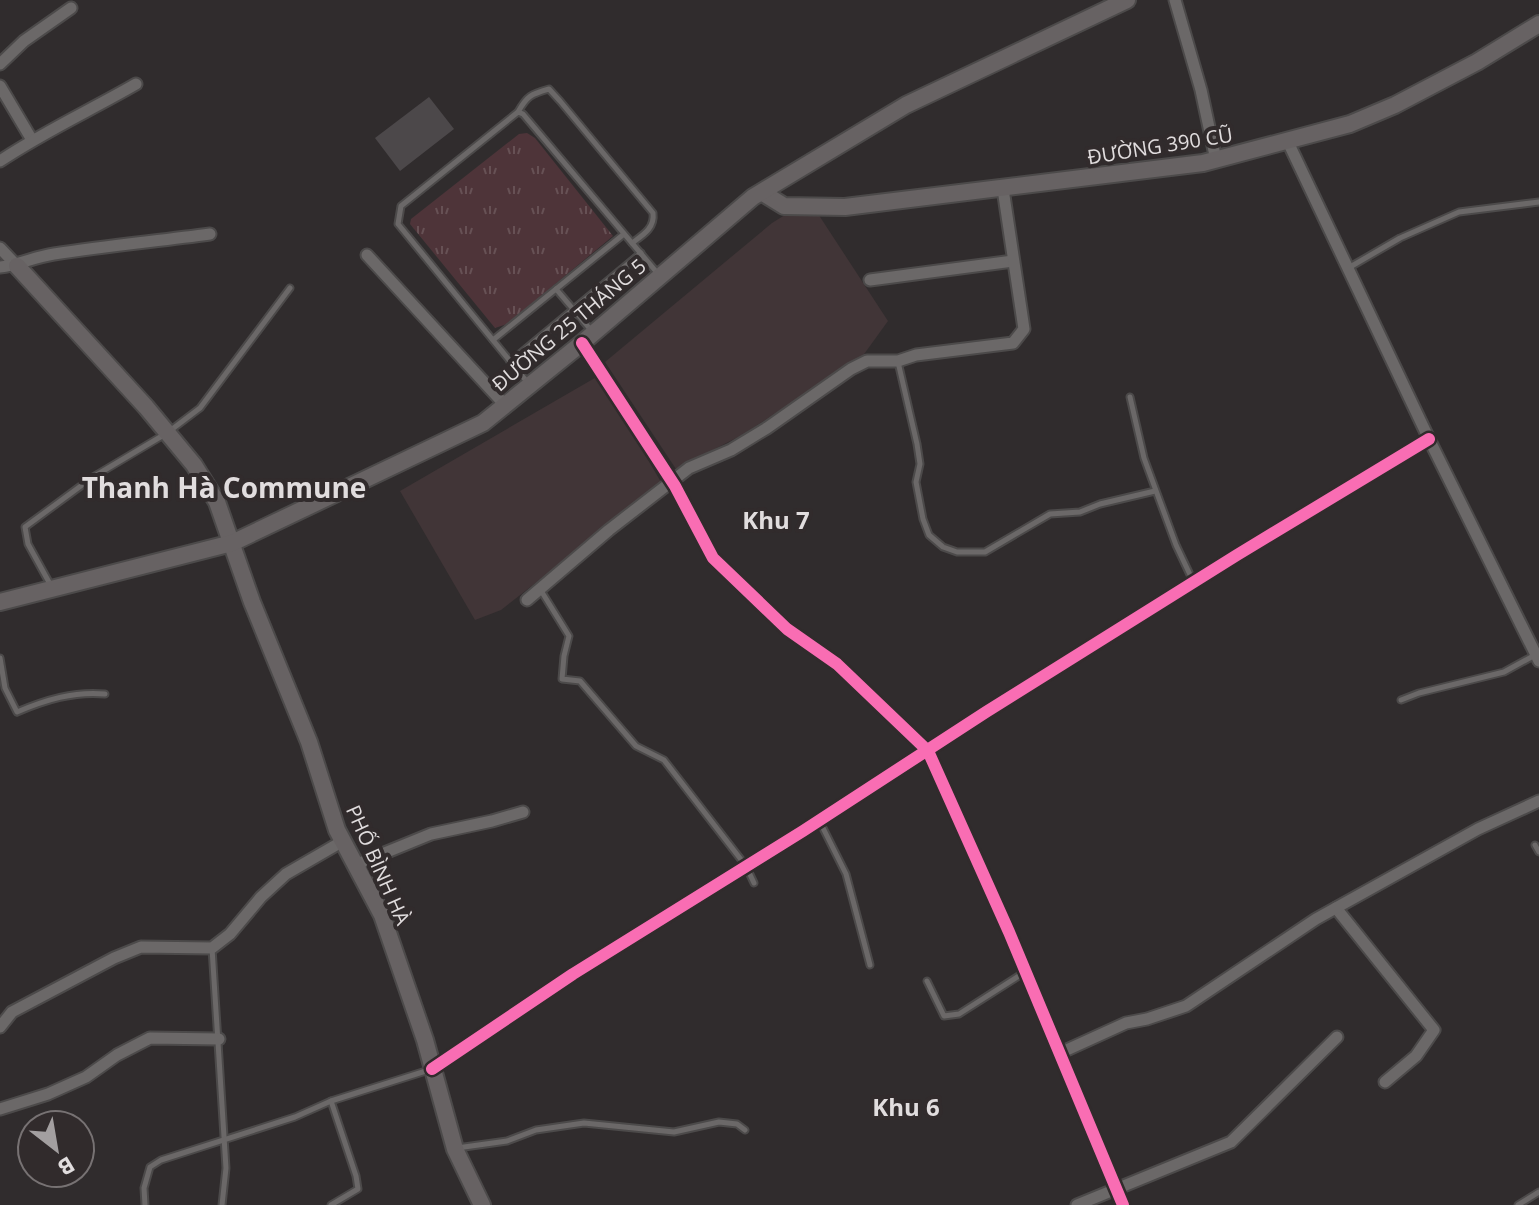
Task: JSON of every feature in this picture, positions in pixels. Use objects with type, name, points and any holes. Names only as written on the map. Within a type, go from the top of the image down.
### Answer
[{"type":"main road","name":"ĐƯỜNG 25 THÁNG 5","points":[[0,602],[232,543],[483,423],[588,338],[744,203],[906,105],[1127,0]]},
{"type":"main road","name":"ĐƯỜNG 390 CŨ","points":[[763,193],[784,206],[845,207],[1216,160],[1350,124],[1395,105],[1477,62],[1539,24]]},
{"type":"main road","name":"PHỐ BÌNH HÀ","points":[[8,266],[64,315],[207,482],[309,742],[343,841],[382,915],[425,1040],[455,1149],[482,1205]]},
{"type":"street","points":[[1175,0],[1201,90],[1216,160]]},
{"type":"street","points":[[0,64],[24,41],[71,8]]},
{"type":"street","points":[[0,161],[32,140],[136,84]]},
{"type":"street","points":[[0,86],[32,140]]},
{"type":"street","points":[[1288,142],[1429,439],[1538,658]]},
{"type":"street","points":[[527,600],[689,468],[731,450],[859,365],[867,361],[898,361],[916,355],[1013,343],[1024,329],[1003,189]]},
{"type":"street","points":[[0,248],[8,266],[55,254],[210,234]]},
{"type":"street","points":[[367,255],[505,405]]},
{"type":"street","points":[[870,280],[1013,261]]},
{"type":"street","points":[[588,338],[713,558],[787,629],[837,664],[928,751],[1026,972],[1123,1205]]},
{"type":"street","points":[[432,1069],[573,974],[1193,582],[1429,439]]},
{"type":"street","points":[[1060,1053],[1126,1023],[1186,1006],[1336,908],[1478,829],[1539,801]]},
{"type":"street","points":[[355,865],[431,834],[523,812]]},
{"type":"street","points":[[0,1027],[12,1012],[141,947],[212,948],[230,934],[261,897],[286,874],[343,841]]},
{"type":"street","points":[[1336,908],[1434,1030],[1416,1056],[1385,1082]]},
{"type":"street","points":[[1077,1205],[1231,1142],[1337,1037]]},
{"type":"street","points":[[0,1109],[48,1094],[86,1077],[117,1055],[150,1038],[219,1039]]},
{"type":"lane","points":[[530,385],[398,224],[401,206],[518,112],[526,97],[549,89],[653,213],[649,230],[632,243]]},
{"type":"lane","points":[[518,112],[523,114],[660,276]]},
{"type":"lane","points":[[1348,269],[1400,238],[1459,212],[1539,202]]},
{"type":"lane","points":[[493,340],[624,234]]},
{"type":"lane","points":[[510,362],[641,253]]},
{"type":"lane","points":[[52,589],[28,544],[25,527],[93,477],[167,433],[200,408],[290,288]]},
{"type":"lane","points":[[556,289],[573,309],[588,338]]},
{"type":"lane","points":[[898,361],[917,444],[920,464],[916,482],[923,519],[929,535],[943,547],[957,552],[985,552],[1050,514],[1080,512],[1155,491]]},
{"type":"lane","points":[[1130,397],[1155,491],[1193,582]]},
{"type":"lane","points":[[540,589],[569,636],[562,679],[580,681],[636,746],[664,760],[746,866],[754,883]]},
{"type":"lane","points":[[0,658],[1,676],[17,712],[42,702],[85,692],[105,694]]},
{"type":"lane","points":[[1401,700],[1504,672],[1538,658]]},
{"type":"lane","points":[[819,820],[846,874],[870,965]]},
{"type":"lane","points":[[1535,845],[1539,852]]},
{"type":"lane","points":[[212,948],[223,1090],[222,1138],[226,1186],[222,1205]]},
{"type":"lane","points":[[927,981],[944,1016],[959,1014],[1026,972]]},
{"type":"lane","points":[[145,1205],[144,1188],[150,1167],[170,1155],[295,1117],[331,1101],[432,1069]]},
{"type":"lane","points":[[331,1101],[358,1189],[331,1205]]},
{"type":"lane","points":[[455,1149],[507,1141],[536,1130],[584,1123],[674,1132],[719,1122],[737,1124],[745,1130]]},
{"type":"lane","points":[[1518,1205],[1539,1192]]},
{"type":"shaded area","points":[[809,200],[888,321],[862,357],[742,435],[676,469],[605,362],[772,223]]},
{"type":"shaded area","points":[[600,375],[662,484],[501,610],[475,620],[400,491]]},
{"type":"green space","points":[[527,133],[535,138],[613,236],[507,324],[495,328],[410,224],[411,219],[519,134]]},
{"type":"building","points":[[429,97],[454,129],[400,171],[375,138]]},
{"type":"cycle path","points":[[582,343],[675,486],[713,558],[787,629],[837,664],[928,751],[1009,932],[1123,1205]]},
{"type":"cycle path","points":[[432,1069],[573,974],[803,831],[986,712],[1429,439]]},
{"type":"district","name":"Thanh Hà Commune","points":[[224,488]]},
{"type":"district","name":"Khu 7","points":[[776,521]]},
{"type":"district","name":"Khu 6","points":[[906,1108]]}]
